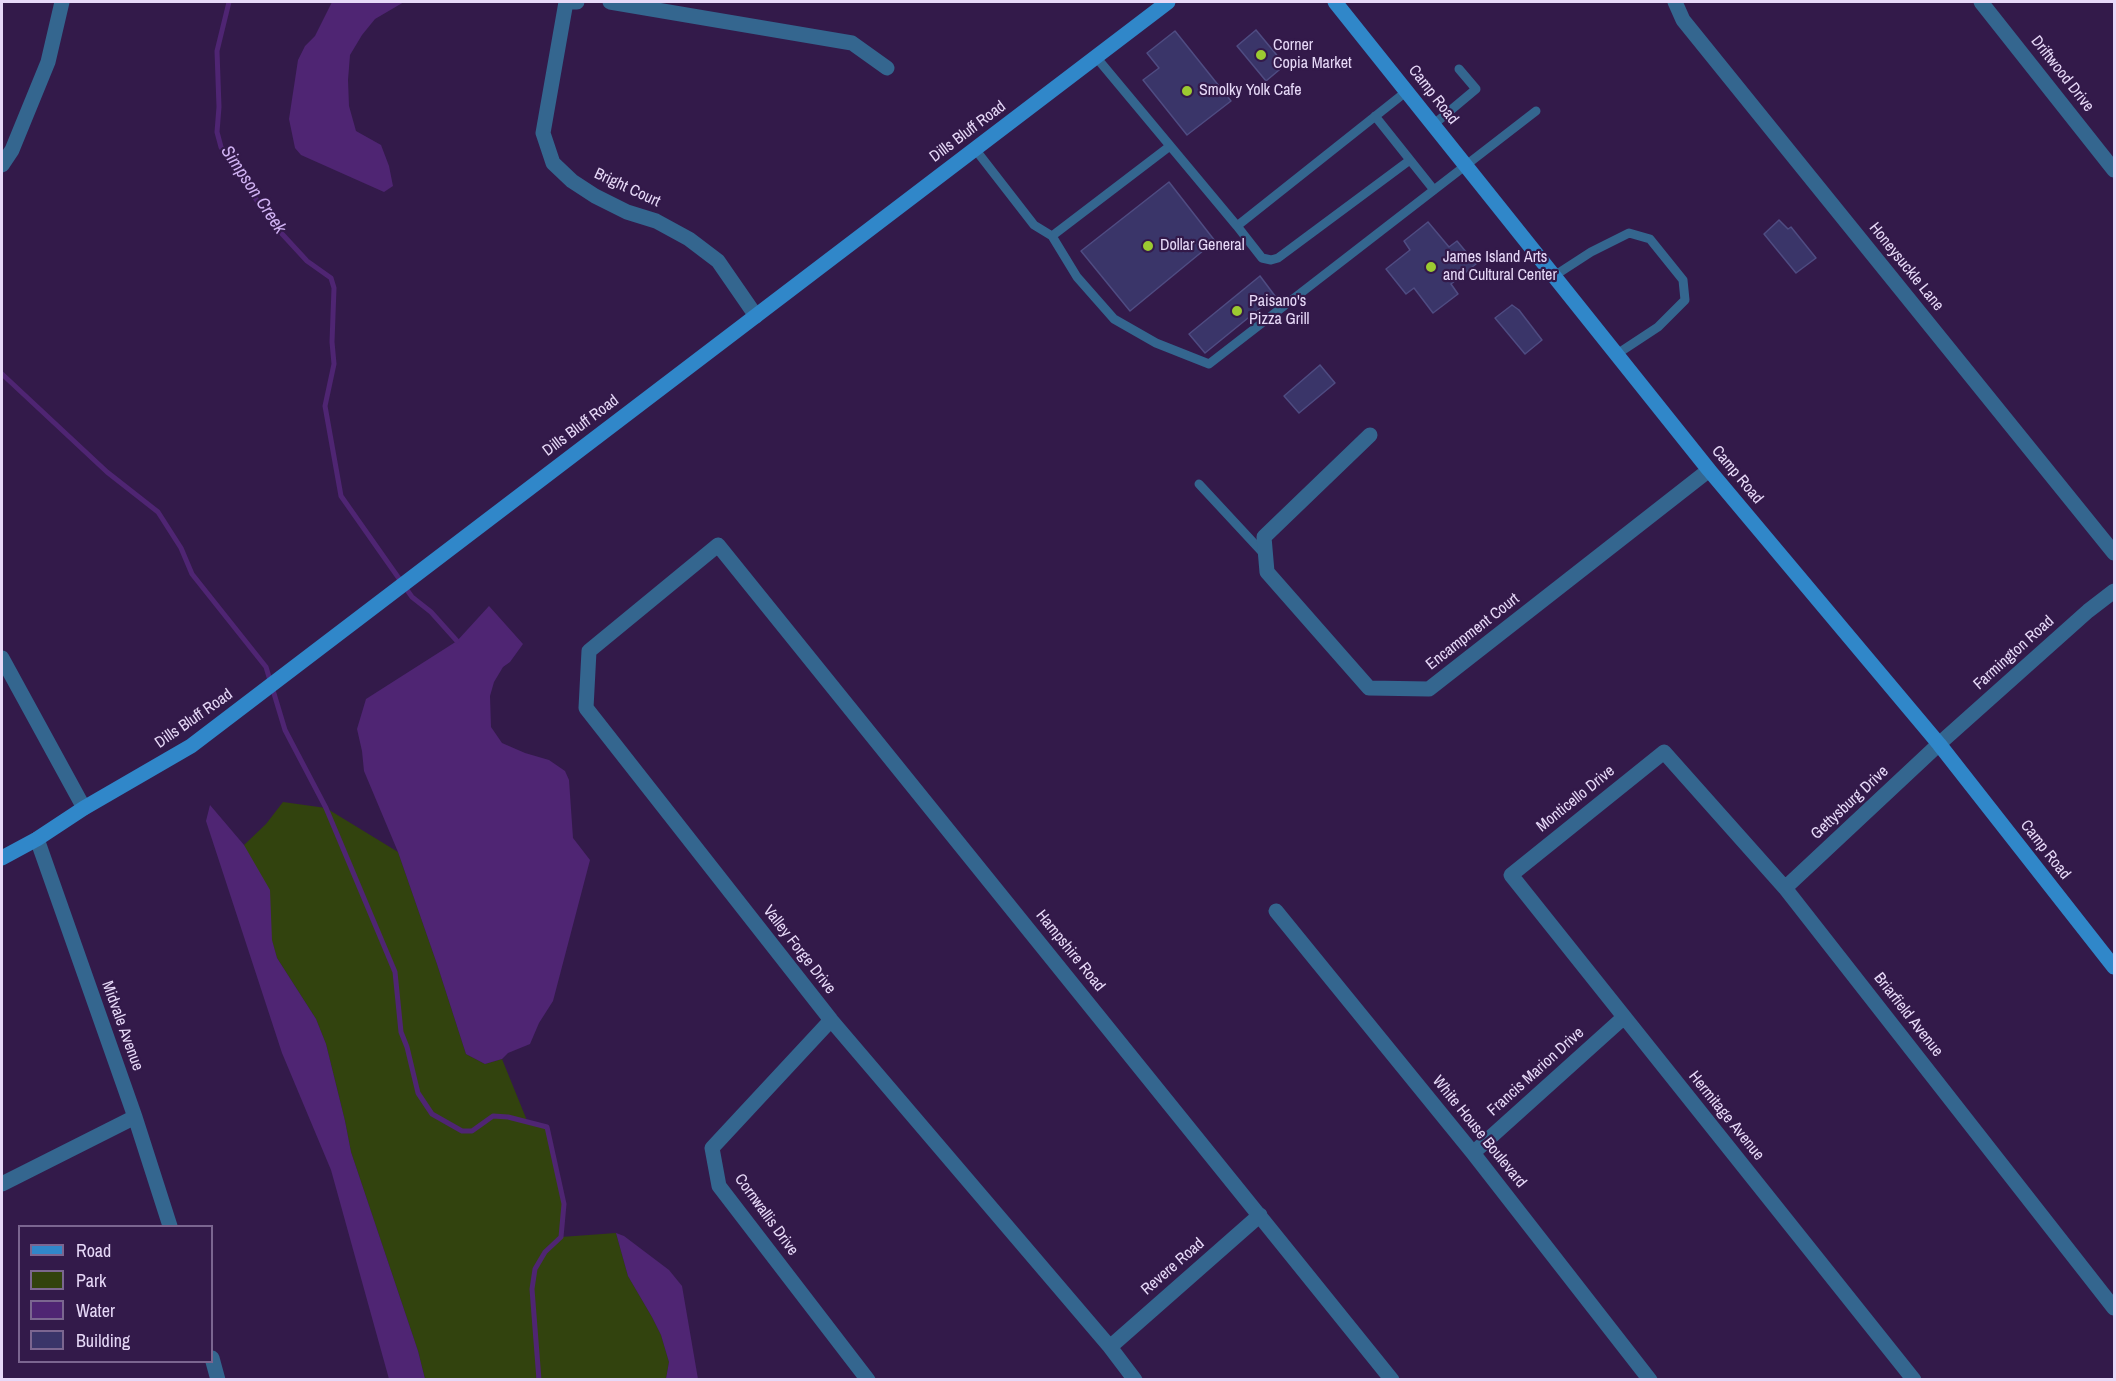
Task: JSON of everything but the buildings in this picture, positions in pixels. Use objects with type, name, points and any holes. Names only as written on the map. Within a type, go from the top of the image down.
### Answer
[{"type":"street","points":[[2,165],[12,150],[48,62],[62,2]]},
{"type":"street","name":"Bright Court","points":[[577,2],[566,2],[543,133],[553,163],[595,196],[627,212],[656,221],[689,239],[718,261],[756,316]]},
{"type":"street","points":[[610,2],[852,43],[887,69]]},
{"type":"street","name":"Dills Bluff Road","points":[[2,858],[37,839],[84,807],[191,746],[1168,2]]},
{"type":"street","name":"Camp Road","points":[[1335,2],[1709,470],[1939,744],[2115,967]]},
{"type":"street","name":"Honeysuckle Lane","points":[[1675,2],[1683,20],[2115,553]]},
{"type":"street","name":"Driftwood Drive","points":[[1981,2],[2115,170]]},
{"type":"street","points":[[1266,555],[1264,537],[1370,435]]},
{"type":"street","name":"Encampment Court","points":[[1266,555],[1267,572],[1369,687],[1428,689],[1709,470]]},
{"type":"street","name":"Valley Forge Drive","points":[[718,545],[589,651],[586,708],[831,1020],[1110,1347],[1135,1380]]},
{"type":"street","name":"Hampshire Road","points":[[718,545],[1392,1380]]},
{"type":"street","name":"Farmington Road","points":[[1939,744],[2088,611],[2115,591]]},
{"type":"street","points":[[2,658],[84,807]]},
{"type":"street","name":"Gettysburg Drive","points":[[1785,888],[1939,744]]},
{"type":"street","name":"Briarfield Avenue","points":[[1664,752],[1785,888],[2115,1308]]},
{"type":"street","name":"Monticello Drive","points":[[1511,875],[1664,752]]},
{"type":"street","name":"Midvale Avenue","points":[[37,839],[135,1117],[169,1225]]},
{"type":"street","name":"Hermitage Avenue","points":[[1511,875],[1914,1380]]},
{"type":"street","name":"White House Boulevard","points":[[1276,911],[1473,1153],[1650,1380]]},
{"type":"street","name":"Francis Marion Drive","points":[[1473,1153],[1623,1018]]},
{"type":"street","name":"Cornwallis Drive","points":[[831,1020],[712,1148],[719,1186],[868,1380]]},
{"type":"street","points":[[2,1184],[135,1117]]},
{"type":"street","name":"Revere Road","points":[[1110,1347],[1260,1215]]},
{"type":"street","points":[[213,1362],[218,1380]]},
{"type":"lane","points":[[1096,57],[1262,258],[1271,260],[1278,258],[1410,160]]},
{"type":"lane","points":[[1433,125],[1476,89],[1459,69]]},
{"type":"lane","points":[[1237,226],[1407,91]]},
{"type":"lane","points":[[975,149],[1034,225],[1052,236],[1077,278],[1114,319],[1156,343],[1209,364],[1536,111]]},
{"type":"lane","points":[[1376,116],[1434,190]]},
{"type":"lane","points":[[1052,236],[1170,146]]},
{"type":"lane","points":[[1554,276],[1591,252],[1629,233],[1650,239],[1683,280],[1685,300],[1658,327],[1617,354]]},
{"type":"lane","points":[[1199,484],[1266,555]]},
{"type":"green space","points":[[283,802],[326,808],[398,852],[466,1054],[485,1064],[502,1059],[528,1123],[547,1127],[564,1204],[561,1237],[616,1233],[628,1276],[661,1335],[669,1362],[666,1379],[425,1379],[418,1351],[351,1152],[326,1044],[316,1019],[277,958],[244,845],[266,824]]},
{"type":"water","points":[[332,2],[404,2],[375,19],[350,55],[349,106],[356,131],[381,145],[393,186],[384,192],[301,155],[295,148],[289,119],[298,60],[305,46],[315,36]]},
{"type":"water","points":[[489,606],[523,644],[510,662],[503,667],[494,682],[490,696],[491,727],[502,743],[549,760],[565,771],[569,780],[573,838],[590,860],[553,1001],[539,1023],[530,1044],[508,1053],[502,1059],[485,1064],[466,1054],[398,852],[364,771],[357,729],[366,699],[457,641]]},
{"type":"water","points":[[210,805],[244,845],[270,890],[272,940],[277,958],[316,1019],[326,1044],[351,1152],[418,1351],[425,1379],[389,1379],[331,1170],[282,1053],[206,821]]},
{"type":"water","points":[[616,1233],[624,1236],[669,1270],[682,1286],[698,1379],[666,1379],[669,1362],[661,1335],[628,1276]]},
{"type":"waterway","name":"Simpson Creek","points":[[229,2],[217,51],[219,107],[217,132],[221,147],[272,223],[307,261],[331,278],[334,288],[332,342],[334,364],[325,406],[341,496],[412,597],[431,612],[457,641]]},
{"type":"waterway","points":[[2,374],[107,472],[158,512],[181,548],[192,574],[266,667],[285,730],[326,808],[395,972],[401,1032],[418,1093],[432,1114],[462,1131],[472,1131],[493,1116],[508,1117],[547,1127],[564,1204],[561,1237],[545,1252],[535,1269],[532,1289],[539,1380]]},
{"type":"place","name":"Corner Copia Market","points":[[1261,55]]},
{"type":"place","name":"Smolky Yolk Cafe","points":[[1187,91]]},
{"type":"place","name":"Dollar General","points":[[1148,246]]},
{"type":"place","name":"James Island Arts and Cultural Center","points":[[1431,267]]},
{"type":"place","name":"Paisano's Pizza Grill","points":[[1237,311]]}]
